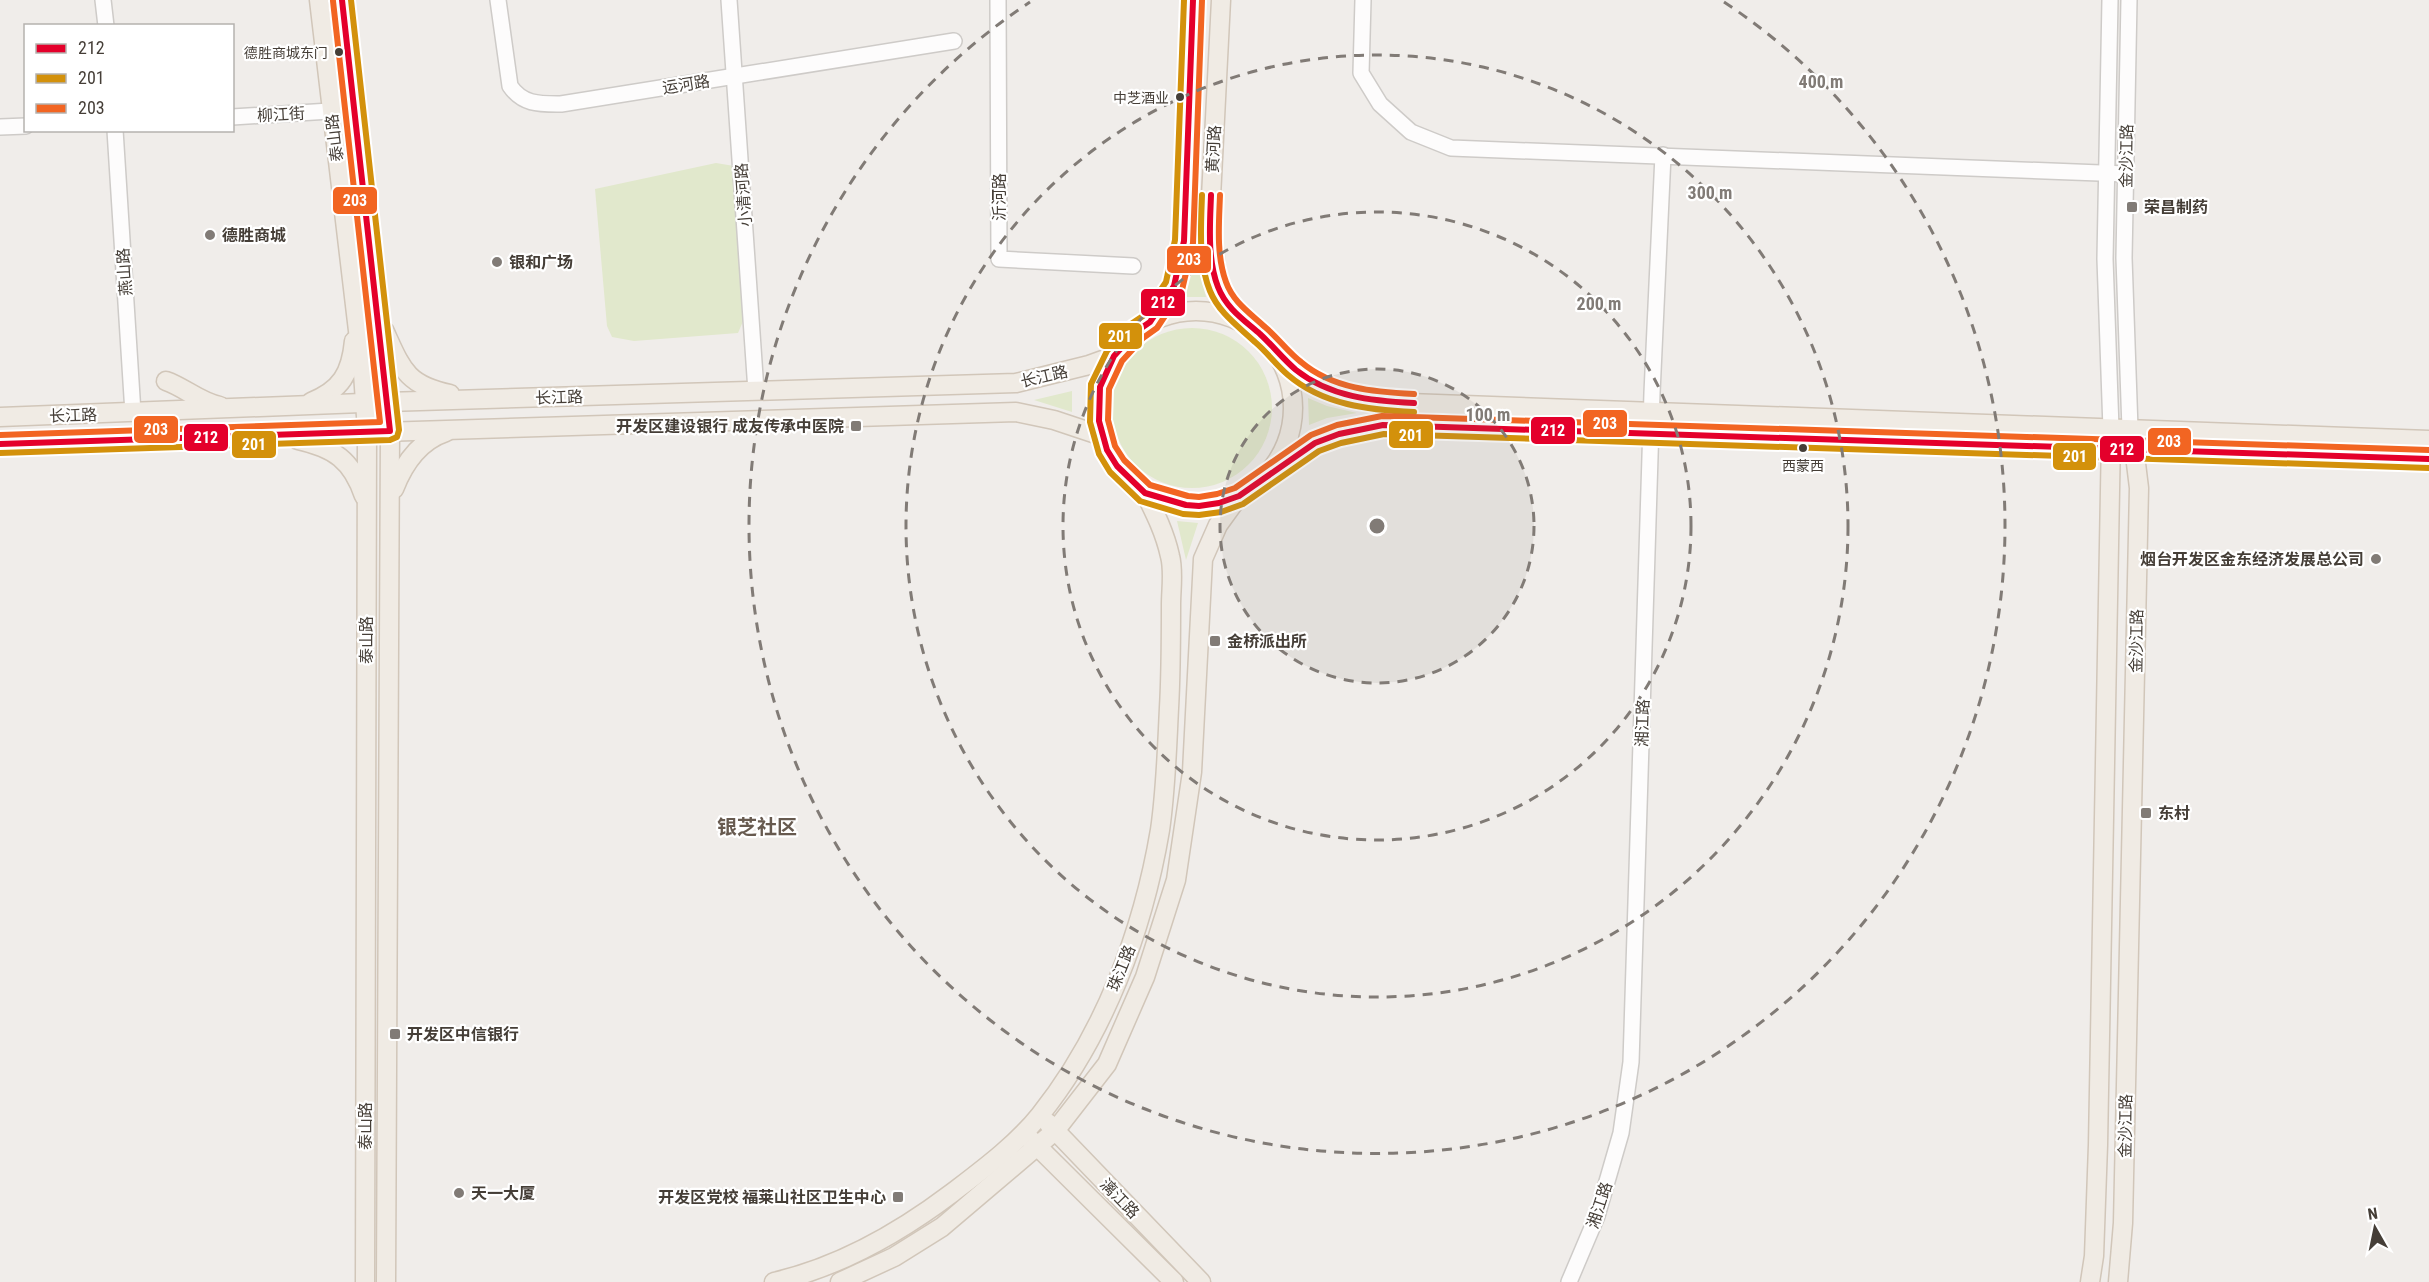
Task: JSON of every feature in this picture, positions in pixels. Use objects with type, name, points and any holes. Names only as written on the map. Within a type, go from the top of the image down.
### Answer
[{"type":"main road","name":"泰山路","points":[[319,0],[330,111],[356,315],[367,431],[365,1282]]},
{"type":"main road","name":"泰山路","points":[[342,0],[390,431],[386,1282]]},
{"type":"main road","name":"黄河路","points":[[1150,322],[1174,286],[1184,241],[1194,0]]},
{"type":"main road","name":"黄河路","points":[[1221,0],[1210,217],[1212,252],[1218,285],[1228,306],[1245,324]]},
{"type":"main road","points":[[2429,440],[2130,429],[2111,437],[1651,435],[1383,425],[1339,434],[1315,443],[1239,496],[1219,503],[1186,506],[1145,493],[1117,466],[1102,436],[1099,421],[1099,395],[1114,356],[1137,331],[1150,322],[1169,315],[1196,311],[1217,313],[1245,324],[1260,334],[1300,373],[1335,393],[1357,399],[1652,412],[2111,437],[2136,448],[2429,459]]},
{"type":"main road","points":[[376,313],[399,363],[409,377],[419,385],[434,391],[488,399]]},
{"type":"main road","points":[[298,405],[328,395],[342,382],[353,348],[356,315]]},
{"type":"main road","points":[[1266,477],[1280,458],[1289,439],[1294,406],[1292,389],[1285,368],[1274,350]]},
{"type":"main road","name":"长江路","points":[[0,417],[387,402],[1016,383],[1089,365],[1114,356]]},
{"type":"main road","points":[[166,381],[212,405],[230,408]]},
{"type":"main road","name":"长江路","points":[[0,444],[1016,412],[1054,420],[1102,436]]},
{"type":"main road","points":[[390,505],[403,468],[414,453],[429,439],[460,429]]},
{"type":"main road","name":"金沙江路","points":[[2118,1282],[2123,1223],[2139,488],[2136,448],[2130,429]]},
{"type":"main road","points":[[276,435],[325,447],[342,458],[354,473],[366,506]]},
{"type":"main road","name":"金沙江路","points":[[2090,1282],[2094,1256],[2098,1133],[2111,437]]},
{"type":"main road","name":"珠江路","points":[[774,1282],[797,1277],[877,1243],[920,1217],[981,1171],[1023,1133],[1040,1115],[1088,1046],[1134,935],[1152,873],[1160,827],[1168,733],[1171,559],[1163,528],[1145,493]]},
{"type":"main road","points":[[840,1282],[894,1257],[942,1227],[1055,1131],[1107,1064],[1145,977],[1176,880],[1191,772],[1203,558],[1218,525],[1239,496]]},
{"type":"main road","name":"漓江路","points":[[1040,1115],[1200,1282]]},
{"type":"main road","name":"漓江路","points":[[1023,1133],[1174,1282]]},
{"type":"street","points":[[104,0],[106,24]]},
{"type":"street","name":"运河路","points":[[498,0],[510,86],[518,97],[536,104],[561,104],[954,41]]},
{"type":"street","name":"小清河路","points":[[729,0],[756,391]]},
{"type":"street","name":"沂河路","points":[[998,0],[999,259],[1133,266]]},
{"type":"street","points":[[1363,0],[1361,73],[1380,104],[1411,132],[1451,148],[2126,174]]},
{"type":"street","name":"金沙江路","points":[[2110,0],[2105,259],[2111,437]]},
{"type":"street","name":"金沙江路","points":[[2128,0],[2124,258],[2130,429]]},
{"type":"street","name":"柳江街","points":[[234,117],[330,111]]},
{"type":"street","points":[[0,127],[24,126]]},
{"type":"street","name":"燕山路","points":[[115,132],[134,412]]},
{"type":"street","name":"湘江路","points":[[1569,1282],[1597,1216],[1621,1133],[1631,1062],[1651,435],[1663,155]]},
{"type":"green space","points":[[716,163],[734,166],[744,319],[738,333],[634,341],[612,337],[607,326],[595,189]]},
{"type":"green space","points":[[1196,259],[1206,297],[1185,297]]},
{"type":"green space","points":[[1192,328],[1222,334],[1248,352],[1266,378],[1272,408],[1266,438],[1248,464],[1222,482],[1192,488],[1162,482],[1136,464],[1118,438],[1112,408],[1118,378],[1136,352],[1162,334]]},
{"type":"green space","points":[[1072,391],[1072,412],[1034,400]]},
{"type":"green space","points":[[1308,398],[1327,406],[1357,413],[1327,418],[1309,425]]},
{"type":"green space","points":[[1177,521],[1198,523],[1186,560]]},
{"type":"transit line","name":"212","points":[[0,444],[390,431],[342,0]]},
{"type":"transit line","name":"201","points":[[0,453],[390,440],[397,437],[399,430],[351,0]]},
{"type":"transit line","name":"201","points":[[1184,0],[1175,240],[1166,282],[1143,316],[1131,324],[1107,351],[1091,384],[1090,422],[1099,454],[1110,472],[1140,501],[1183,514],[1199,515],[1221,512],[1243,504],[1319,451],[1341,443],[1384,434],[2429,468]]},
{"type":"transit line","name":"212","points":[[1193,0],[1184,241],[1174,286],[1150,322],[1137,331],[1114,356],[1100,387],[1099,421],[1107,450],[1117,466],[1145,493],[1186,505],[1219,503],[1239,496],[1315,443],[1339,434],[1383,425],[2429,459]]},
{"type":"transit line","name":"203","points":[[1202,0],[1193,243],[1182,290],[1157,328],[1143,338],[1122,361],[1109,389],[1108,420],[1115,446],[1124,460],[1150,485],[1188,496],[1217,494],[1235,488],[1311,435],[1337,425],[1382,416],[2429,450]]},
{"type":"transit line","name":"203","points":[[0,435],[380,422],[333,1]]},
{"type":"transit line","name":"201","points":[[1202,195],[1201,244],[1206,280],[1218,306],[1230,319],[1288,375],[1316,393],[1347,404],[1380,410],[1414,412]]},
{"type":"transit line","name":"212","points":[[1211,195],[1210,241],[1214,276],[1221,294],[1236,313],[1296,370],[1309,379],[1352,396],[1414,403]]},
{"type":"transit line","name":"203","points":[[1220,195],[1219,239],[1223,272],[1229,289],[1242,307],[1313,371],[1355,387],[1414,394]]},
{"type":"place","name":"德胜商城东门","points":[[339,52]]},
{"type":"place","name":"中芝酒业","points":[[1180,97]]},
{"type":"place","name":"荣昌制药","points":[[2132,207]]},
{"type":"place","name":"德胜商城","points":[[210,235]]},
{"type":"place","name":"银和广场","points":[[497,262]]},
{"type":"place","name":"开发区建设银行 成友传承中医院","points":[[856,426]]},
{"type":"place","name":"西蒙西","points":[[1803,448]]},
{"type":"place","name":"烟台开发区金东经济发展总公司","points":[[2376,559]]},
{"type":"place","name":"金桥派出所","points":[[1215,641]]},
{"type":"place","name":"东村","points":[[2146,813]]},
{"type":"place","name":"开发区中信银行","points":[[395,1034]]},
{"type":"place","name":"天一大厦","points":[[459,1193]]},
{"type":"place","name":"开发区党校 福莱山社区卫生中心","points":[[898,1197]]},
{"type":"district","name":"银芝社区","points":[[757,827]]}]
